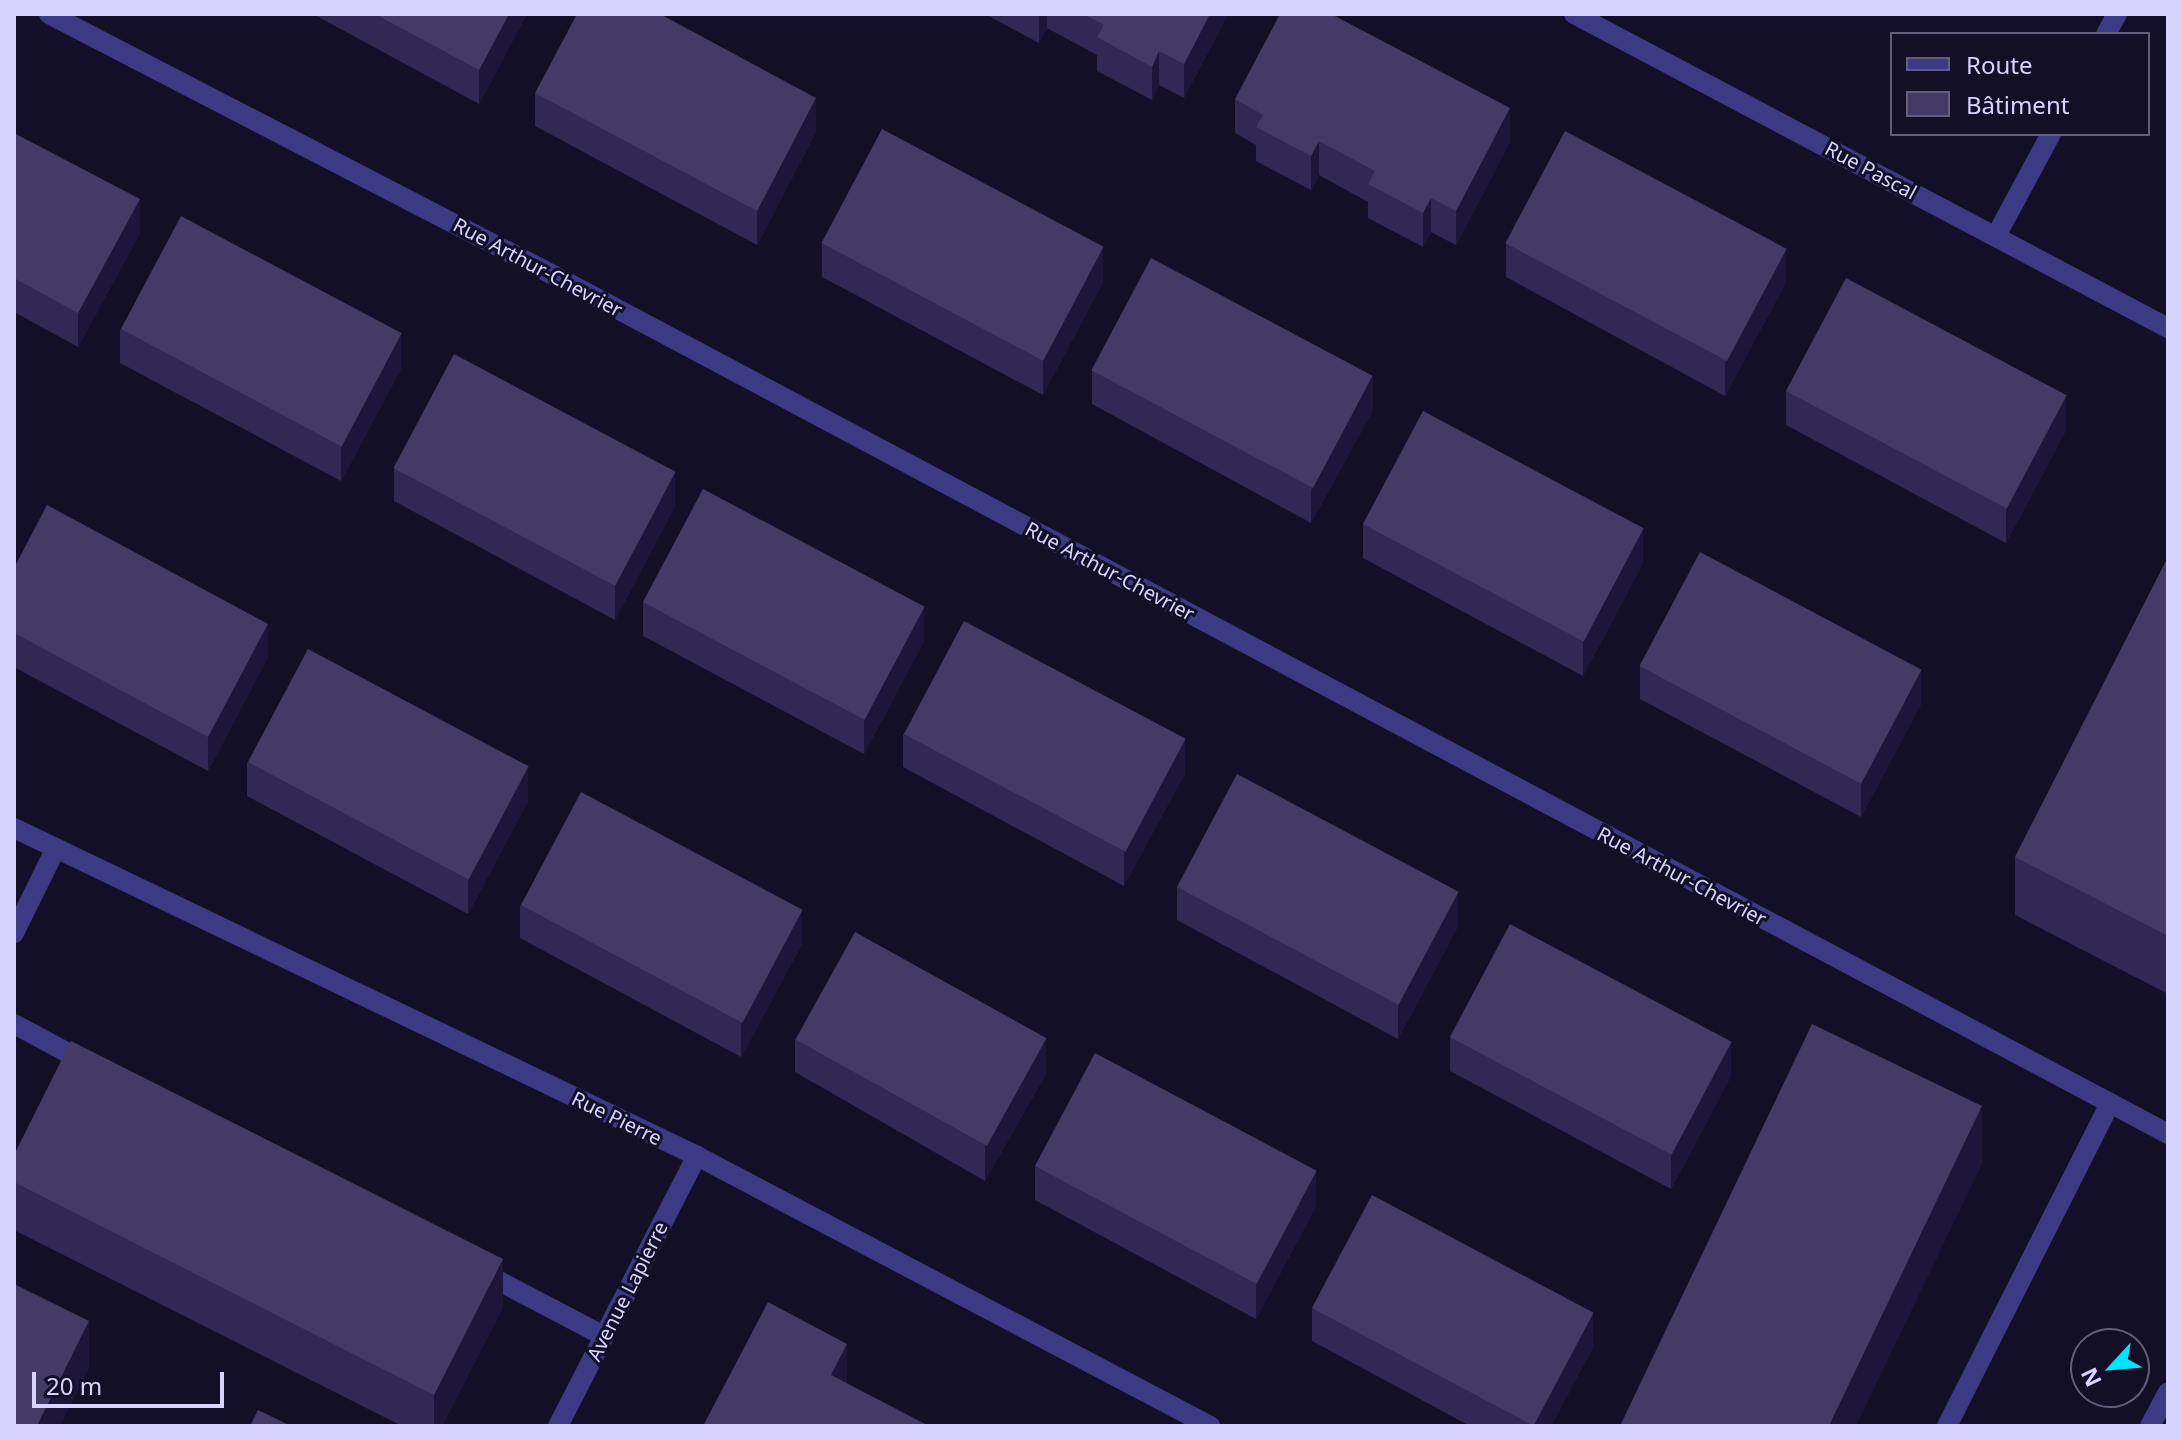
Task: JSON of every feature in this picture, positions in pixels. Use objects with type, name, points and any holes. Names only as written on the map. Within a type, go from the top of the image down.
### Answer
[{"type":"street","name":"Rue Arthur-Chevrier","points":[[49,14],[559,278],[2168,1134]]},
{"type":"street","name":"Rue Pascal","points":[[1574,14],[2168,328]]},
{"type":"street","points":[[2107,32],[2117,14]]},
{"type":"street","points":[[1996,236],[2050,136]]},
{"type":"street","name":"Rue Pierre","points":[[14,828],[697,1156],[1210,1426]]},
{"type":"street","points":[[14,933],[55,850]]},
{"type":"street","points":[[14,1024],[112,1076]]},
{"type":"street","points":[[1947,1426],[2110,1103]]},
{"type":"street","name":"Avenue Lapierre","points":[[558,1426],[697,1156]]},
{"type":"street","points":[[463,1262],[604,1336]]},
{"type":"street","points":[[2150,1426],[2168,1392]]},
{"type":"building","points":[[375,14],[509,14],[479,70]]},
{"type":"building","points":[[577,14],[660,14],[816,98],[757,211],[535,93]]},
{"type":"building","points":[[1084,14],[1210,14],[1184,64],[1159,51],[1152,67],[1097,37],[1104,25]]},
{"type":"building","points":[[1280,14],[1331,14],[1510,108],[1456,211],[1431,198],[1423,213],[1368,184],[1375,171],[1319,141],[1311,156],[1256,127],[1263,115],[1235,99]]},
{"type":"building","points":[[882,129],[1104,247],[1043,361],[821,243]]},
{"type":"building","points":[[1565,131],[1787,249],[1727,361],[1505,243]]},
{"type":"building","points":[[14,133],[140,199],[78,313],[14,278]]},
{"type":"building","points":[[181,216],[402,333],[342,446],[121,329]]},
{"type":"building","points":[[1151,258],[1373,376],[1313,488],[1091,370]]},
{"type":"building","points":[[1846,278],[2067,395],[2007,508],[1786,391]]},
{"type":"building","points":[[454,354],[676,472],[615,586],[393,468]]},
{"type":"building","points":[[1423,411],[1644,528],[1584,641],[1363,524]]},
{"type":"building","points":[[703,489],[925,607],[865,720],[643,602]]},
{"type":"building","points":[[47,505],[268,624],[208,737],[14,633],[14,568]]},
{"type":"building","points":[[1700,552],[1922,670],[1861,784],[1639,666]]},
{"type":"building","points":[[2168,557],[2168,936],[2015,857]]},
{"type":"building","points":[[964,621],[1186,739],[1126,852],[904,734]]},
{"type":"building","points":[[308,649],[529,766],[469,879],[248,762]]},
{"type":"building","points":[[1237,774],[1459,892],[1399,1005],[1177,887]]},
{"type":"building","points":[[581,792],[803,910],[743,1023],[521,905]]},
{"type":"building","points":[[1510,924],[1732,1042],[1672,1155],[1450,1037]]},
{"type":"building","points":[[855,932],[1047,1038],[987,1146],[795,1040]]},
{"type":"building","points":[[1812,1024],[1982,1106],[1829,1426],[1620,1426]]},
{"type":"building","points":[[71,1041],[503,1259],[434,1395],[14,1182],[14,1155]]},
{"type":"building","points":[[1095,1053],[1317,1171],[1257,1284],[1035,1166]]},
{"type":"building","points":[[1372,1195],[1594,1313],[1534,1426],[1312,1308]]},
{"type":"building","points":[[14,1284],[89,1321],[37,1426],[14,1426]]},
{"type":"building","points":[[768,1302],[847,1344],[831,1375],[929,1426],[703,1426]]},
{"type":"building","points":[[258,1410],[291,1426],[250,1426]]}]
